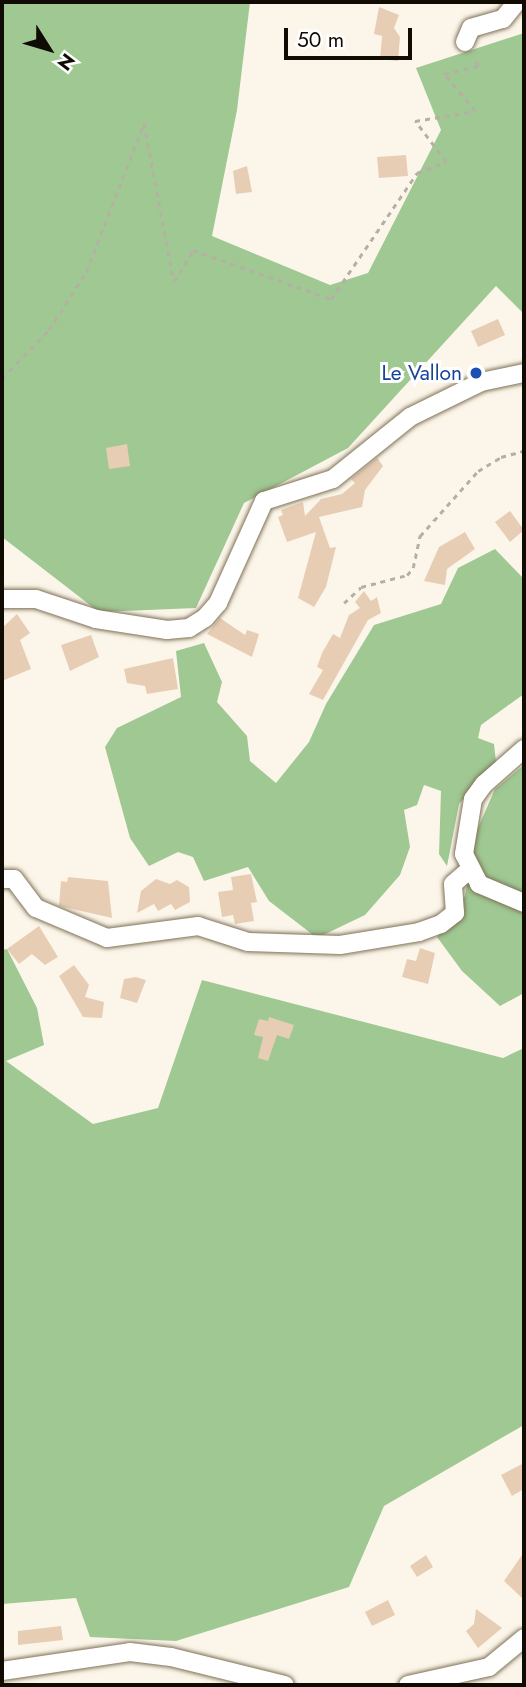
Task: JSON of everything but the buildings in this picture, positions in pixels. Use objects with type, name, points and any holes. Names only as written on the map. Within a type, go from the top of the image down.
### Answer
[{"type":"street","points":[[465,42],[471,28],[503,19],[517,2]]},
{"type":"street","points":[[2,599],[36,599],[96,619],[167,630],[189,628],[205,618],[218,603],[264,501],[333,479],[410,417],[481,382],[524,373]]},
{"type":"street","points":[[524,749],[484,783],[473,799],[464,844],[469,870],[485,888],[524,903]]},
{"type":"street","points":[[2,879],[14,879],[36,908],[107,937],[198,926],[248,942],[340,945],[419,932],[441,923],[455,913],[453,884],[469,870]]},
{"type":"street","points":[[408,1685],[489,1667],[524,1638]]},
{"type":"street","points":[[2,1671],[130,1652],[171,1657],[285,1685]]},
{"type":"path","points":[[2,378],[49,330],[86,272],[144,123],[174,282],[193,250],[331,299],[416,173],[446,162],[415,121],[475,111],[444,74],[478,66],[465,42]]},
{"type":"path","points":[[345,603],[360,587],[407,575],[413,568],[420,536],[478,471],[501,457],[524,451]]},
{"type":"green space","points":[[2,2],[250,2],[237,110],[212,236],[330,285],[368,273],[441,130],[416,68],[524,33],[524,314],[496,286],[348,448],[244,503],[196,608],[99,612],[2,537]]},
{"type":"green space","points":[[495,549],[524,579],[524,694],[481,725],[478,738],[494,744],[496,762],[459,804],[447,866],[439,854],[441,791],[424,785],[417,805],[404,810],[410,847],[400,875],[365,915],[317,938],[269,901],[248,867],[204,881],[193,857],[178,852],[149,866],[130,838],[105,747],[117,728],[181,697],[176,651],[204,643],[222,682],[217,702],[247,736],[250,761],[276,783],[309,742],[326,704],[374,625],[441,604],[458,568]]},
{"type":"green space","points":[[524,765],[524,993],[500,1006],[462,971],[437,937],[465,896],[475,835],[495,789]]},
{"type":"green space","points":[[7,949],[37,1008],[44,1045],[6,1061],[93,1124],[158,1108],[202,980],[503,1058],[524,1048],[524,1425],[384,1506],[349,1587],[176,1641],[90,1637],[76,1598],[2,1604],[2,950]]},
{"type":"place","name":"Le Vallon","points":[[476,373]]}]
